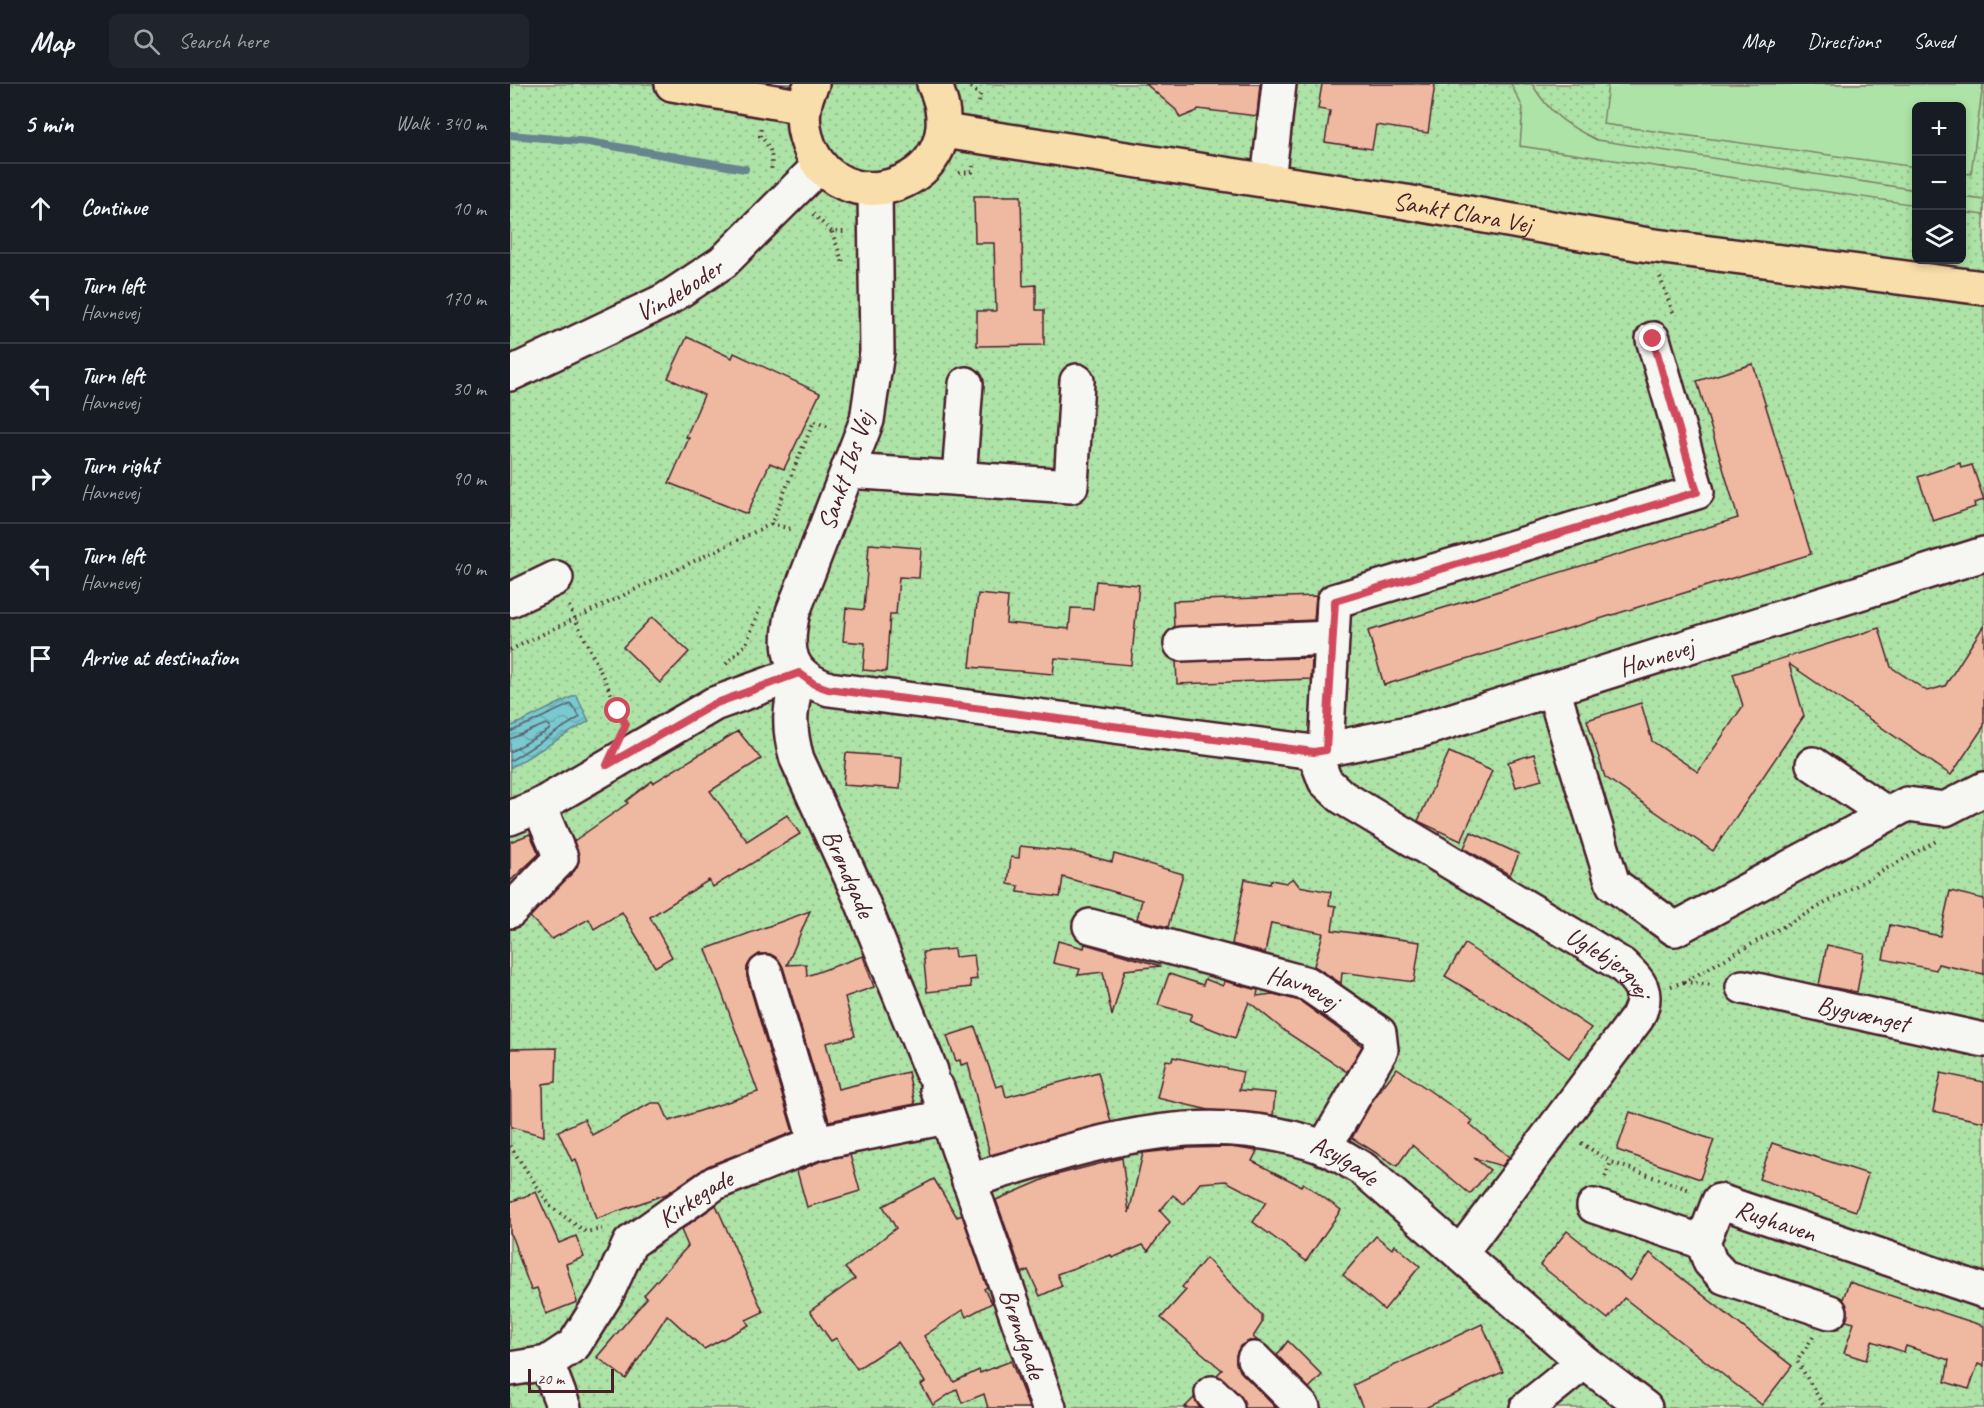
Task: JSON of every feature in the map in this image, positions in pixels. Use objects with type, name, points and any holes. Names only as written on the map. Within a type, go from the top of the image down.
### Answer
[{"type":"main road","points":[[672,84],[808,95],[803,127],[809,147],[820,165],[835,178],[854,187],[875,190],[899,185],[920,172],[935,154],[944,131],[942,102],[934,84]]},
{"type":"main road","name":"Sankt Clara Vej","points":[[944,131],[1406,202],[1648,244],[1984,288]]},
{"type":"street","points":[[1268,181],[1279,84]]},
{"type":"street","name":"Vindeboder","points":[[510,374],[664,301],[723,262],[820,165]]},
{"type":"street","name":"Sankt Ibs Vej","points":[[799,673],[788,652],[788,633],[793,612],[867,420],[877,352],[875,190]]},
{"type":"street","points":[[1320,751],[1335,601],[1697,492],[1653,339]]},
{"type":"street","points":[[848,471],[1071,486],[1077,381]]},
{"type":"street","points":[[959,478],[966,384]]},
{"type":"street","name":"Havnevej","points":[[799,673],[814,684],[828,689],[1320,751],[1418,731],[1984,554]]},
{"type":"street","points":[[510,600],[556,578]]},
{"type":"street","points":[[1181,644],[1332,638]]},
{"type":"street","points":[[510,911],[561,858],[525,812],[714,704],[799,673]]},
{"type":"street","name":"Brøndgade","points":[[799,673],[789,708],[790,735],[797,759],[861,899],[938,1092],[1049,1408]]},
{"type":"street","points":[[1553,689],[1613,884],[1675,929],[1887,813],[1907,804],[1945,809],[1984,789]]},
{"type":"street","name":"Uglebjergvej","points":[[1320,751],[1325,781],[1342,797],[1622,965],[1635,977],[1645,994],[1643,1007],[1637,1018],[1461,1252]]},
{"type":"street","points":[[1813,764],[1887,813]]},
{"type":"street","name":"Havnevej","points":[[1090,926],[1308,984],[1379,1033],[1382,1050],[1324,1148]]},
{"type":"street","points":[[765,972],[816,1143]]},
{"type":"street","name":"Bygvænget","points":[[1743,987],[1984,1040]]},
{"type":"street","name":"Kirkegade","points":[[510,1369],[547,1363],[574,1345],[607,1293],[630,1243],[715,1183],[938,1092]]},
{"type":"street","name":"Asylgade","points":[[969,1181],[1116,1137],[1198,1128],[1258,1130],[1324,1148],[1363,1169],[1461,1252],[1584,1362],[1645,1408]]},
{"type":"street","name":"Rughaven","points":[[1594,1206],[1703,1242],[1719,1201],[1984,1291]]},
{"type":"street","points":[[1703,1242],[1710,1262],[1724,1277],[1830,1312]]},
{"type":"street","points":[[1254,1359],[1303,1408]]},
{"type":"street","points":[[1527,1408],[1584,1362]]},
{"type":"street","points":[[547,1363],[564,1408]]},
{"type":"path","points":[[792,194],[832,232],[844,268]]},
{"type":"path","points":[[832,232],[876,231]]},
{"type":"path","points":[[1648,244],[1679,329],[1653,339]]},
{"type":"path","points":[[827,438],[834,419]]},
{"type":"path","points":[[771,524],[814,421],[831,428]]},
{"type":"path","points":[[787,540],[795,519]]},
{"type":"path","points":[[510,650],[771,524],[791,529]]},
{"type":"path","points":[[556,578],[626,724],[635,719]]},
{"type":"path","points":[[720,668],[730,662],[746,644],[762,602]]},
{"type":"path","points":[[1645,994],[1684,982],[1942,838]]},
{"type":"path","points":[[510,1146],[551,1207],[586,1232],[601,1229],[630,1243]]},
{"type":"path","points":[[1594,1206],[1611,1161],[1719,1201]]},
{"type":"path","points":[[1825,1408],[1797,1361],[1830,1312]]},
{"type":"green space","points":[[510,84],[1984,84],[1984,1408],[510,1408]]},
{"type":"green space","points":[[1511,84],[1532,84],[1545,103],[1560,118],[1597,140],[1912,189],[1912,204],[1520,146],[1523,108]]},
{"type":"green space","points":[[1608,84],[1983,84],[1971,174],[1966,173],[1966,102],[1912,102],[1912,166],[1603,124]]},
{"type":"green space","points":[[1966,198],[1984,200],[1984,215],[1966,213]]},
{"type":"water","points":[[576,695],[589,721],[510,768],[510,727]]},
{"type":"building","points":[[1146,84],[1260,84],[1257,116],[1198,109],[1180,118],[1176,110]]},
{"type":"building","points":[[1322,84],[1435,84],[1428,133],[1376,125],[1372,149],[1325,142],[1330,111],[1318,109]]},
{"type":"building","points":[[974,196],[1021,196],[1023,286],[1036,285],[1036,310],[1044,310],[1044,345],[977,346],[977,311],[996,311],[994,243],[975,243]]},
{"type":"building","points":[[687,337],[732,358],[734,353],[820,393],[784,469],[770,463],[747,514],[669,483],[689,438],[686,437],[704,395],[668,378]]},
{"type":"building","points":[[1753,364],[1811,554],[1384,685],[1368,631],[1738,518],[1697,381]]},
{"type":"building","points":[[1960,463],[1961,468],[1972,465],[1984,500],[1974,503],[1975,507],[1933,521],[1918,477]]},
{"type":"building","points":[[869,544],[921,548],[919,578],[899,577],[896,614],[890,614],[886,672],[863,670],[865,643],[843,641],[846,608],[864,610]]},
{"type":"building","points":[[1096,581],[1139,585],[1131,665],[1055,658],[1053,674],[970,667],[978,594],[1008,597],[1006,623],[1069,629],[1071,608],[1093,609]]},
{"type":"building","points":[[1316,596],[1314,620],[1174,627],[1173,601]]},
{"type":"building","points":[[652,617],[689,652],[660,683],[623,647]]},
{"type":"building","points":[[1984,625],[1984,726],[1951,775],[1789,664],[1804,716],[1713,851],[1605,777],[1587,720],[1641,703],[1652,741],[1698,772],[1743,706],[1733,674],[1879,628],[1891,667],[1927,691],[1945,686]]},
{"type":"building","points":[[1312,658],[1311,679],[1177,684],[1176,661]]},
{"type":"building","points":[[738,731],[761,759],[710,791],[747,841],[787,815],[800,834],[713,887],[709,880],[650,917],[672,957],[655,967],[622,912],[594,929],[589,919],[552,939],[530,917],[575,870],[579,861],[574,841],[628,803],[626,801],[652,781],[653,783]]},
{"type":"building","points":[[1449,752],[1492,771],[1461,841],[1418,821]]},
{"type":"building","points":[[846,753],[902,757],[900,789],[843,785]]},
{"type":"building","points":[[1534,754],[1542,780],[1516,787],[1508,762]]},
{"type":"building","points":[[1471,832],[1519,854],[1510,875],[1464,848]]},
{"type":"building","points":[[530,834],[539,854],[510,881],[510,842]]},
{"type":"building","points":[[1020,846],[1074,852],[1112,862],[1114,854],[1183,874],[1168,927],[1137,919],[1142,900],[1063,877],[1060,897],[1018,892],[1019,886],[1008,884],[1011,857],[1019,858]]},
{"type":"building","points":[[1293,878],[1299,886],[1331,892],[1329,905],[1336,906],[1332,930],[1420,942],[1414,982],[1342,972],[1341,983],[1339,982],[1314,966],[1323,933],[1271,923],[1265,953],[1232,944],[1245,879],[1270,884],[1271,880],[1286,883]]},
{"type":"building","points":[[1950,891],[1984,899],[1984,974],[1938,964],[1936,970],[1883,959],[1890,925],[1940,936]]},
{"type":"building","points":[[810,911],[787,965],[806,964],[807,976],[863,956],[874,987],[845,997],[855,1036],[826,1043],[838,1089],[908,1072],[915,1104],[829,1121],[783,967],[778,959],[770,954],[759,954],[751,960],[747,967],[747,977],[793,1132],[708,1166],[666,1194],[596,1219],[576,1159],[572,1161],[558,1131],[584,1119],[592,1135],[651,1103],[661,1103],[669,1121],[758,1092],[706,949]]},
{"type":"building","points":[[1058,941],[1084,948],[1085,944],[1161,966],[1125,970],[1112,1016],[1103,972],[1078,975],[1080,969],[1053,963]]},
{"type":"building","points":[[1465,944],[1591,1028],[1569,1058],[1514,1017],[1445,976]]},
{"type":"building","points":[[1827,945],[1864,953],[1857,992],[1819,985]]},
{"type":"building","points":[[954,949],[955,957],[974,955],[977,979],[970,980],[971,987],[927,992],[923,952]]},
{"type":"building","points":[[1169,974],[1203,985],[1205,979],[1223,986],[1224,981],[1258,990],[1257,996],[1273,994],[1300,1001],[1362,1046],[1347,1072],[1286,1032],[1249,1002],[1235,1038],[1189,1020],[1192,1014],[1158,1005]]},
{"type":"building","points":[[975,1027],[996,1087],[1003,1085],[1006,1097],[1098,1072],[1111,1122],[990,1155],[968,1063],[961,1065],[960,1060],[956,1061],[947,1036]]},
{"type":"building","points":[[557,1048],[556,1082],[543,1084],[544,1136],[511,1127],[510,1049]]},
{"type":"building","points":[[1173,1057],[1243,1072],[1239,1090],[1275,1093],[1273,1115],[1209,1110],[1157,1098],[1166,1060],[1172,1061]]},
{"type":"building","points":[[1397,1068],[1473,1121],[1470,1124],[1509,1157],[1502,1166],[1474,1158],[1490,1170],[1470,1194],[1412,1145],[1397,1166],[1352,1138],[1373,1100]]},
{"type":"building","points":[[1941,1073],[1984,1082],[1984,1122],[1933,1111]]},
{"type":"building","points":[[1630,1112],[1714,1140],[1700,1179],[1617,1150]]},
{"type":"building","points":[[1772,1143],[1868,1174],[1856,1211],[1759,1179]]},
{"type":"building","points":[[1231,1147],[1257,1151],[1252,1161],[1301,1186],[1303,1183],[1341,1210],[1306,1261],[1253,1222],[1266,1202],[1226,1181],[1200,1183],[1184,1204],[1173,1195],[1160,1211],[1170,1222],[1148,1251],[1143,1245],[1112,1258],[1111,1255],[1057,1274],[1062,1286],[1040,1296],[1028,1270],[1022,1273],[996,1200],[1052,1176],[1122,1158],[1129,1213],[1143,1153],[1189,1148]]},
{"type":"building","points":[[850,1155],[860,1191],[807,1207],[797,1171],[821,1161]]},
{"type":"building","points":[[934,1179],[957,1217],[962,1215],[987,1287],[984,1289],[992,1303],[966,1317],[963,1310],[924,1336],[954,1382],[979,1370],[980,1373],[1011,1361],[1029,1408],[988,1408],[984,1394],[962,1403],[957,1389],[933,1405],[921,1385],[925,1382],[898,1342],[857,1369],[836,1338],[831,1341],[810,1311],[855,1279],[845,1268],[896,1228],[883,1206]]},
{"type":"building","points":[[536,1192],[559,1243],[576,1236],[584,1257],[566,1264],[577,1302],[546,1314],[537,1288],[531,1290],[510,1232],[510,1202]]},
{"type":"building","points":[[716,1205],[763,1312],[746,1320],[749,1325],[704,1349],[667,1315],[626,1379],[597,1357],[647,1298],[644,1295],[688,1246],[681,1230]]},
{"type":"building","points":[[1567,1231],[1630,1281],[1650,1253],[1792,1366],[1762,1405],[1624,1298],[1608,1319],[1540,1265]]},
{"type":"building","points":[[1376,1236],[1392,1249],[1395,1245],[1420,1266],[1384,1310],[1343,1275]]},
{"type":"building","points":[[1206,1258],[1262,1315],[1262,1323],[1253,1337],[1258,1341],[1249,1341],[1240,1346],[1236,1355],[1236,1363],[1241,1372],[1276,1408],[1245,1408],[1240,1395],[1217,1375],[1222,1370],[1161,1318],[1186,1290],[1182,1287]]},
{"type":"building","points":[[1849,1282],[1984,1326],[1984,1366],[1978,1364],[1969,1389],[1945,1382],[1949,1360],[1906,1346],[1904,1352],[1872,1341],[1866,1360],[1844,1353],[1854,1323],[1846,1321],[1848,1309],[1843,1299]]},
{"type":"building","points":[[1482,1324],[1503,1372],[1425,1408],[1363,1408],[1353,1385]]},
{"type":"building","points":[[1288,1341],[1322,1375],[1309,1388],[1277,1355]]},
{"type":"building","points":[[1194,1398],[1200,1408],[1184,1408]]},
{"type":"waterway","points":[[510,135],[589,142],[745,169]]},
{"type":"route","points":[[618,711],[626,724],[607,765],[714,704],[799,673],[814,684],[828,689],[1314,752],[1326,750],[1335,601],[1697,492],[1653,339]]}]
